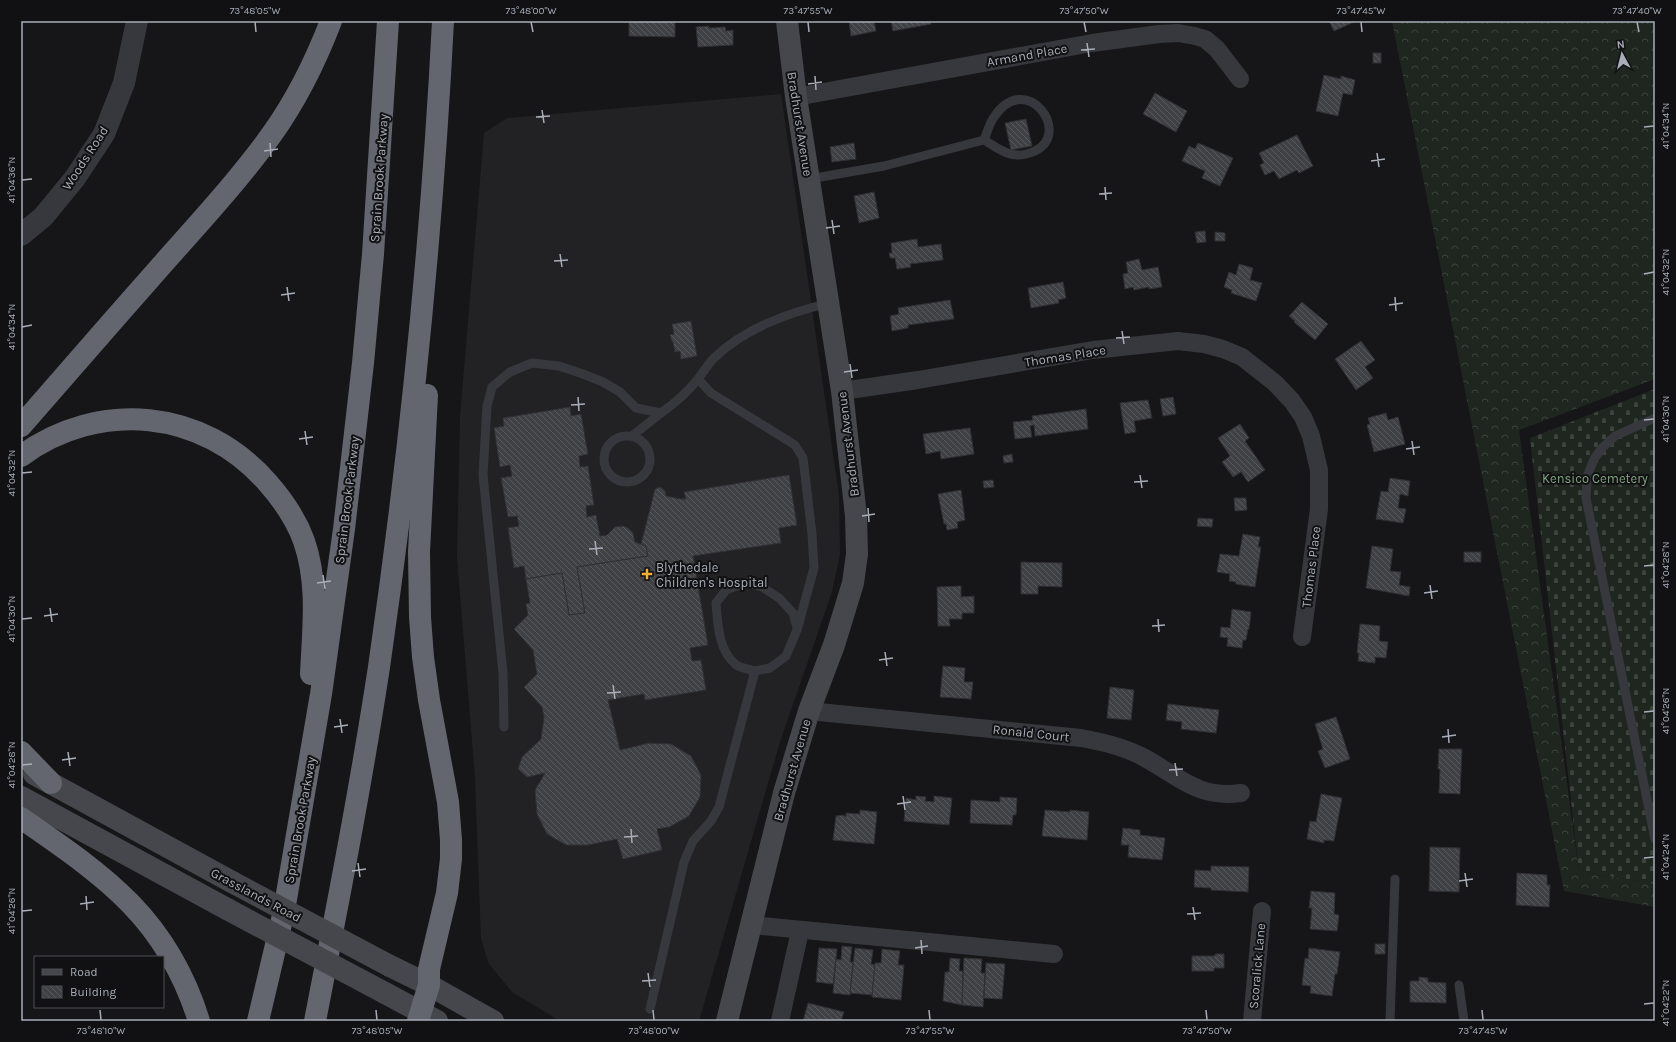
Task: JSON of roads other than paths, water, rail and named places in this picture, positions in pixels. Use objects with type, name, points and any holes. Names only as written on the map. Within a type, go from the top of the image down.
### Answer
[{"type":"highway","points":[[21,426],[259,152],[300,87],[331,21]]},
{"type":"highway","name":"Sprain Brook Parkway","points":[[258,1021],[284,911],[303,805],[335,592],[363,363],[379,175],[388,21]]},
{"type":"highway","points":[[426,1018],[429,969],[450,877],[451,846],[448,802],[423,657],[419,597],[420,529],[426,430],[434,174],[443,21]]},
{"type":"highway","points":[[315,1021],[351,834],[379,668],[394,561],[414,394],[434,174]]},
{"type":"highway","points":[[21,456],[51,438],[72,429],[114,420],[154,421],[175,424],[194,430],[213,439],[248,463],[276,492],[293,518],[303,540],[309,557],[314,590],[303,805]]},
{"type":"highway","points":[[21,752],[51,783]]},
{"type":"highway","points":[[21,818],[93,870],[126,897],[140,912],[166,948],[177,967],[199,1021]]},
{"type":"main road","name":"Bradhurst Avenue","points":[[727,1021],[784,793],[809,711],[834,645],[853,583],[857,554],[856,516],[842,391],[796,97],[787,21]]},
{"type":"main road","name":"Grasslands Road","points":[[21,767],[232,882],[390,966],[429,985],[493,1021]]},
{"type":"main road","name":"Grasslands Road","points":[[21,797],[385,993],[426,1018]]},
{"type":"street","name":"Woods Road","points":[[21,235],[42,217],[75,178],[104,134],[124,83],[137,21]]},
{"type":"street","name":"Armand Place","points":[[796,97],[1092,43],[1159,34],[1184,34],[1205,39],[1217,49],[1240,79]]},
{"type":"street","name":"Thomas Place","points":[[842,391],[918,380],[1093,350],[1178,341],[1217,347],[1242,357],[1275,384],[1292,401],[1303,417],[1311,436],[1319,470],[1319,509],[1302,637]]},
{"type":"street","name":"Ronald Court","points":[[809,711],[1081,738],[1110,743],[1145,758],[1190,786],[1208,792],[1226,795],[1241,793]]},
{"type":"street","name":"Scoralick Lane","points":[[1252,1021],[1262,911]]},
{"type":"street","points":[[751,925],[800,931],[1054,954]]},
{"type":"street","points":[[780,1021],[800,931]]},
{"type":"lane","points":[[809,179],[884,166],[984,140],[1005,153],[1016,156],[1026,155],[1044,145],[1049,136],[1046,116],[1039,106],[1031,101],[1024,99],[1005,104],[992,119],[984,140]]},
{"type":"lane","points":[[632,436],[644,444],[650,457],[649,465],[641,477],[635,480],[621,481],[608,472],[605,465],[604,457],[606,449],[611,443],[617,438],[632,436],[678,400],[698,379],[714,358],[738,338],[764,324],[797,312],[829,303]]},
{"type":"lane","points":[[504,727],[503,673],[483,475],[487,406],[492,387],[510,372],[532,363],[559,366],[603,382],[620,392],[636,408],[661,413]]},
{"type":"lane","points":[[698,379],[711,392],[795,445],[802,458],[812,534],[814,568],[797,630],[786,656],[770,668],[755,671],[735,665],[724,649],[720,637],[716,603],[726,590],[747,582],[762,587],[779,598],[792,613],[797,630]]},
{"type":"lane","points":[[1655,418],[1615,436],[1602,448],[1594,459],[1587,478],[1586,498],[1655,839]]},
{"type":"lane","points":[[650,1008],[684,862],[693,841],[711,821],[719,807],[755,671]]},
{"type":"lane","points":[[1390,1021],[1395,879]]},
{"type":"lane","points":[[1459,985],[1464,1021]]},
{"type":"place","name":"Blythedale Children's Hospital","points":[[647,574]]},
{"type":"park label","name":"Kensico Cemetery","points":[[1595,478]]}]
